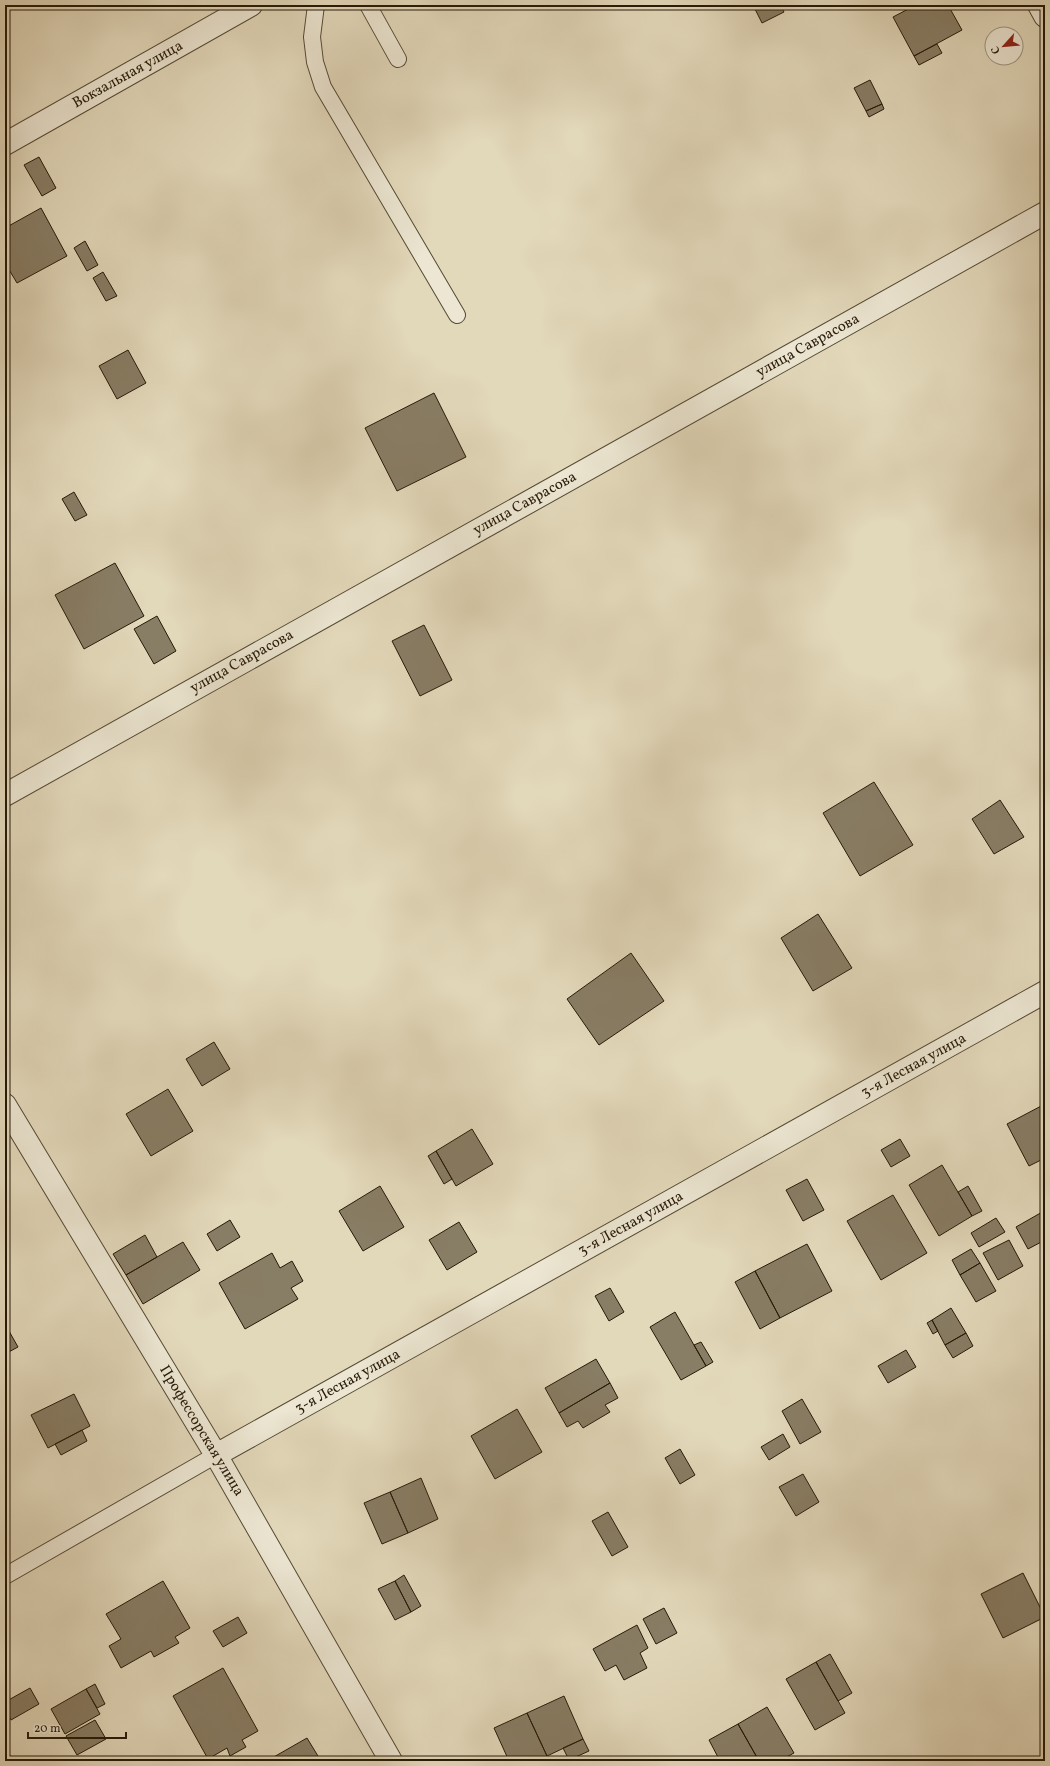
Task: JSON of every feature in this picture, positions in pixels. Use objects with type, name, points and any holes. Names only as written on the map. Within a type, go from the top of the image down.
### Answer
[{"type":"street","name":"Вокзальная улица","points":[[5,144],[251,5]]},
{"type":"street","points":[[1039,5],[1045,16]]},
{"type":"street","name":"улица Саврасова","points":[[5,795],[1045,213]]},
{"type":"street","name":"3-я Лесная улица","points":[[216,1455],[1045,992]]},
{"type":"street","name":"Профессорская улица","points":[[5,1105],[216,1455],[391,1761]]},
{"type":"lane","points":[[316,5],[312,38],[315,62],[323,88],[457,315]]},
{"type":"lane","points":[[368,5],[398,59]]},
{"type":"lane","points":[[5,1576],[216,1455]]},
{"type":"building","points":[[753,5],[780,5],[784,12],[762,23]]},
{"type":"building","points":[[916,5],[948,5],[962,30],[914,56],[893,17]]},
{"type":"building","points":[[937,44],[942,53],[919,65],[914,56]]},
{"type":"building","points":[[870,80],[882,104],[866,111],[854,88]]},
{"type":"building","points":[[882,104],[884,109],[869,117],[866,111]]},
{"type":"building","points":[[39,157],[56,188],[42,196],[24,165]]},
{"type":"building","points":[[41,208],[67,256],[17,283],[5,263],[5,228]]},
{"type":"building","points":[[85,241],[98,265],[87,271],[74,248]]},
{"type":"building","points":[[103,272],[117,296],[106,301],[93,278]]},
{"type":"building","points":[[128,350],[146,383],[117,399],[99,366]]},
{"type":"building","points":[[434,393],[466,457],[397,491],[365,428]]},
{"type":"building","points":[[74,492],[87,515],[75,521],[62,499]]},
{"type":"building","points":[[115,563],[144,616],[84,649],[55,595]]},
{"type":"building","points":[[157,616],[176,651],[154,664],[134,629]]},
{"type":"building","points":[[424,625],[452,680],[420,696],[392,641]]},
{"type":"building","points":[[874,782],[913,845],[860,876],[823,813]]},
{"type":"building","points":[[1000,800],[1024,837],[994,854],[972,819]]},
{"type":"building","points":[[818,914],[852,968],[813,991],[781,938]]},
{"type":"building","points":[[631,953],[664,1001],[599,1045],[567,999]]},
{"type":"building","points":[[214,1042],[230,1069],[202,1086],[186,1059]]},
{"type":"building","points":[[168,1089],[193,1131],[151,1156],[126,1114]]},
{"type":"building","points":[[1045,1104],[1045,1158],[1029,1166],[1007,1124]]},
{"type":"building","points":[[472,1129],[493,1164],[456,1186],[436,1151]]},
{"type":"building","points":[[900,1139],[910,1156],[891,1167],[881,1150]]},
{"type":"building","points":[[436,1151],[452,1179],[444,1184],[428,1156]]},
{"type":"building","points":[[942,1165],[972,1216],[939,1236],[909,1185]]},
{"type":"building","points":[[807,1179],[824,1210],[803,1221],[786,1190]]},
{"type":"building","points":[[380,1186],[404,1227],[363,1251],[339,1211]]},
{"type":"building","points":[[968,1186],[982,1211],[972,1216],[958,1192]]},
{"type":"building","points":[[893,1195],[927,1253],[881,1280],[847,1221]]},
{"type":"building","points":[[1044,1211],[1045,1240],[1028,1249],[1016,1227]]},
{"type":"building","points":[[996,1218],[1005,1232],[979,1247],[971,1233]]},
{"type":"building","points":[[230,1220],[240,1237],[217,1251],[207,1234]]},
{"type":"building","points":[[459,1222],[477,1252],[447,1270],[429,1240]]},
{"type":"building","points":[[145,1235],[157,1257],[126,1275],[113,1254]]},
{"type":"building","points":[[1009,1240],[1023,1266],[998,1280],[983,1253]]},
{"type":"building","points":[[183,1242],[200,1270],[143,1304],[126,1275]]},
{"type":"building","points":[[807,1244],[832,1291],[780,1318],[755,1271]]},
{"type":"building","points":[[971,1249],[980,1263],[960,1275],[952,1260]]},
{"type":"building","points":[[272,1253],[280,1268],[292,1261],[303,1281],[291,1288],[298,1299],[245,1329],[219,1283]]},
{"type":"building","points":[[980,1263],[996,1291],[976,1302],[960,1275]]},
{"type":"building","points":[[755,1271],[780,1318],[760,1329],[735,1282]]},
{"type":"building","points":[[610,1288],[624,1312],[609,1321],[595,1296]]},
{"type":"building","points":[[951,1308],[966,1333],[945,1345],[932,1320]]},
{"type":"building","points":[[675,1312],[706,1366],[681,1380],[650,1327]]},
{"type":"building","points":[[932,1320],[938,1331],[933,1334],[927,1323]]},
{"type":"building","points":[[5,1324],[18,1347],[5,1354]]},
{"type":"building","points":[[966,1333],[973,1346],[953,1358],[945,1345]]},
{"type":"building","points":[[701,1342],[713,1362],[706,1366],[694,1345]]},
{"type":"building","points":[[906,1350],[916,1367],[888,1383],[878,1366]]},
{"type":"building","points":[[596,1359],[610,1383],[559,1413],[545,1388]]},
{"type":"building","points":[[610,1383],[618,1398],[605,1405],[610,1412],[583,1428],[578,1421],[567,1427],[559,1413]]},
{"type":"building","points":[[74,1394],[90,1426],[48,1448],[31,1415]]},
{"type":"building","points":[[802,1399],[821,1432],[800,1444],[782,1411]]},
{"type":"building","points":[[517,1409],[542,1452],[495,1479],[471,1436]]},
{"type":"building","points":[[82,1430],[87,1441],[61,1455],[55,1444]]},
{"type":"building","points":[[783,1434],[790,1447],[769,1460],[761,1447]]},
{"type":"building","points":[[680,1449],[695,1475],[680,1484],[665,1458]]},
{"type":"building","points":[[803,1474],[819,1502],[796,1516],[779,1487]]},
{"type":"building","points":[[421,1478],[438,1519],[408,1533],[390,1492]]},
{"type":"building","points":[[390,1492],[408,1533],[382,1544],[364,1503]]},
{"type":"building","points":[[608,1512],[628,1547],[612,1556],[592,1521]]},
{"type":"building","points":[[1023,1573],[1045,1617],[1003,1638],[981,1594]]},
{"type":"building","points":[[404,1575],[421,1606],[411,1612],[395,1581]]},
{"type":"building","points":[[163,1581],[190,1628],[175,1637],[179,1643],[154,1657],[151,1651],[121,1668],[109,1646],[121,1639],[106,1614]]},
{"type":"building","points":[[395,1581],[411,1612],[395,1620],[378,1589]]},
{"type":"building","points":[[664,1608],[677,1633],[656,1644],[643,1619]]},
{"type":"building","points":[[238,1617],[247,1633],[223,1647],[213,1631]]},
{"type":"building","points":[[637,1625],[648,1648],[640,1653],[647,1668],[624,1680],[616,1665],[605,1671],[593,1649]]},
{"type":"building","points":[[830,1654],[852,1693],[838,1701],[816,1662]]},
{"type":"building","points":[[816,1662],[845,1713],[815,1730],[786,1679]]},
{"type":"building","points":[[223,1668],[258,1731],[242,1740],[246,1747],[230,1756],[227,1748],[208,1759],[173,1696]]},
{"type":"building","points":[[95,1684],[105,1704],[97,1708],[86,1689]]},
{"type":"building","points":[[30,1688],[39,1704],[11,1720],[5,1708],[5,1702]]},
{"type":"building","points":[[86,1689],[100,1714],[65,1734],[51,1709]]},
{"type":"building","points":[[564,1696],[583,1739],[547,1756],[527,1713]]},
{"type":"building","points":[[767,1707],[794,1753],[779,1761],[759,1761],[738,1724]]},
{"type":"building","points":[[527,1713],[547,1756],[535,1761],[509,1761],[494,1728]]},
{"type":"building","points":[[95,1720],[106,1739],[77,1755],[66,1736]]},
{"type":"building","points":[[738,1724],[759,1761],[720,1761],[709,1740]]},
{"type":"building","points":[[307,1738],[321,1761],[274,1761],[272,1758]]},
{"type":"building","points":[[583,1739],[589,1751],[569,1760],[563,1748]]},
{"type":"building","points":[[5,1747],[11,1757],[5,1760]]}]
